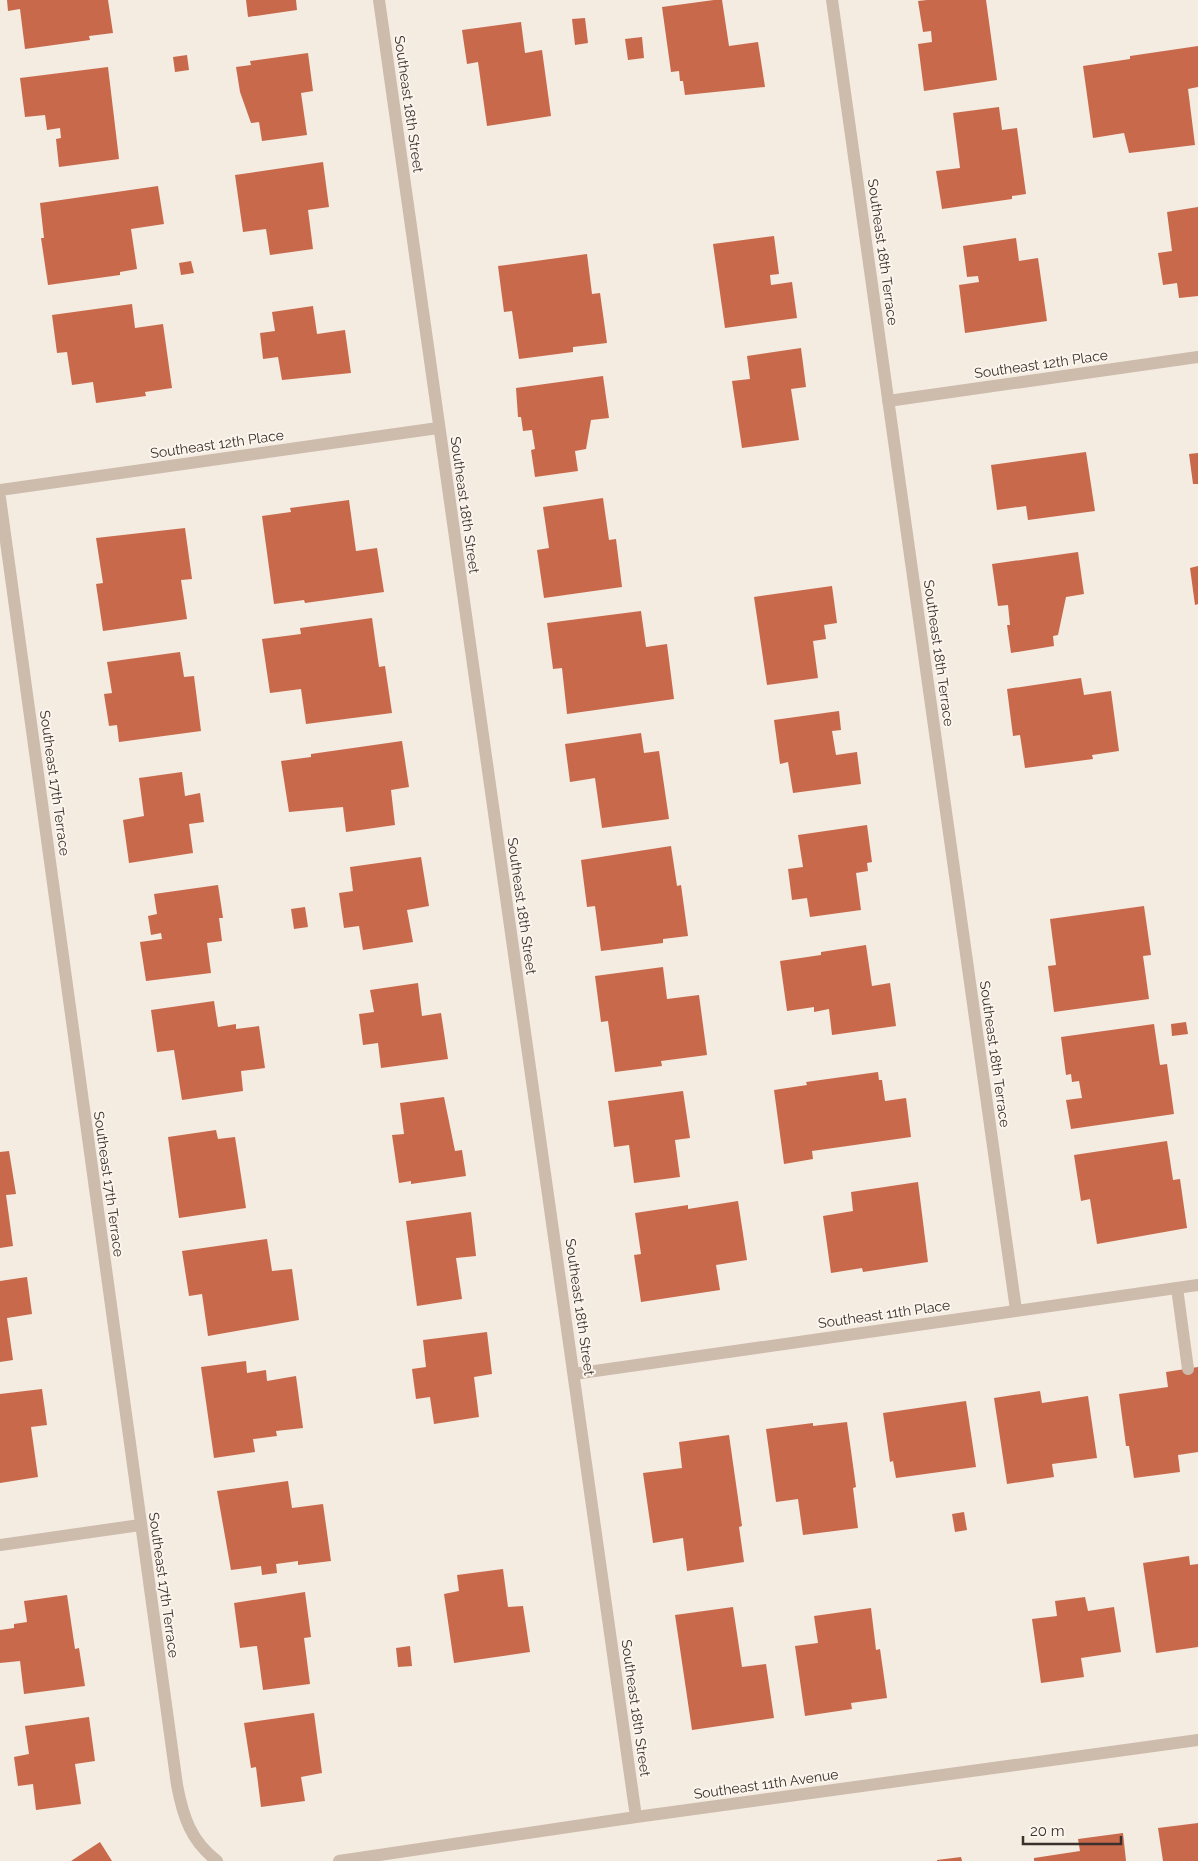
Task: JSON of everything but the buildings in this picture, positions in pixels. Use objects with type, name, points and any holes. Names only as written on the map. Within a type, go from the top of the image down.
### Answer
[{"type":"street","name":"Southeast 18th Street","points":[[379,0],[438,428],[636,1817]]},
{"type":"street","name":"Southeast 18th Terrace","points":[[832,0],[1016,1310]]},
{"type":"street","name":"Southeast 12th Place","points":[[888,401],[1198,357]]},
{"type":"street","name":"Southeast 12th Place","points":[[0,490],[438,428]]},
{"type":"street","name":"Southeast 17th Terrace","points":[[0,498],[140,1524],[181,1806],[195,1840],[217,1861]]},
{"type":"street","name":"Southeast 11th Place","points":[[574,1374],[1198,1285]]},
{"type":"street","points":[[1177,1288],[1188,1369]]},
{"type":"street","points":[[0,1545],[140,1524]]},
{"type":"street","name":"Southeast 11th Avenue","points":[[339,1861],[636,1817],[1198,1740]]}]
